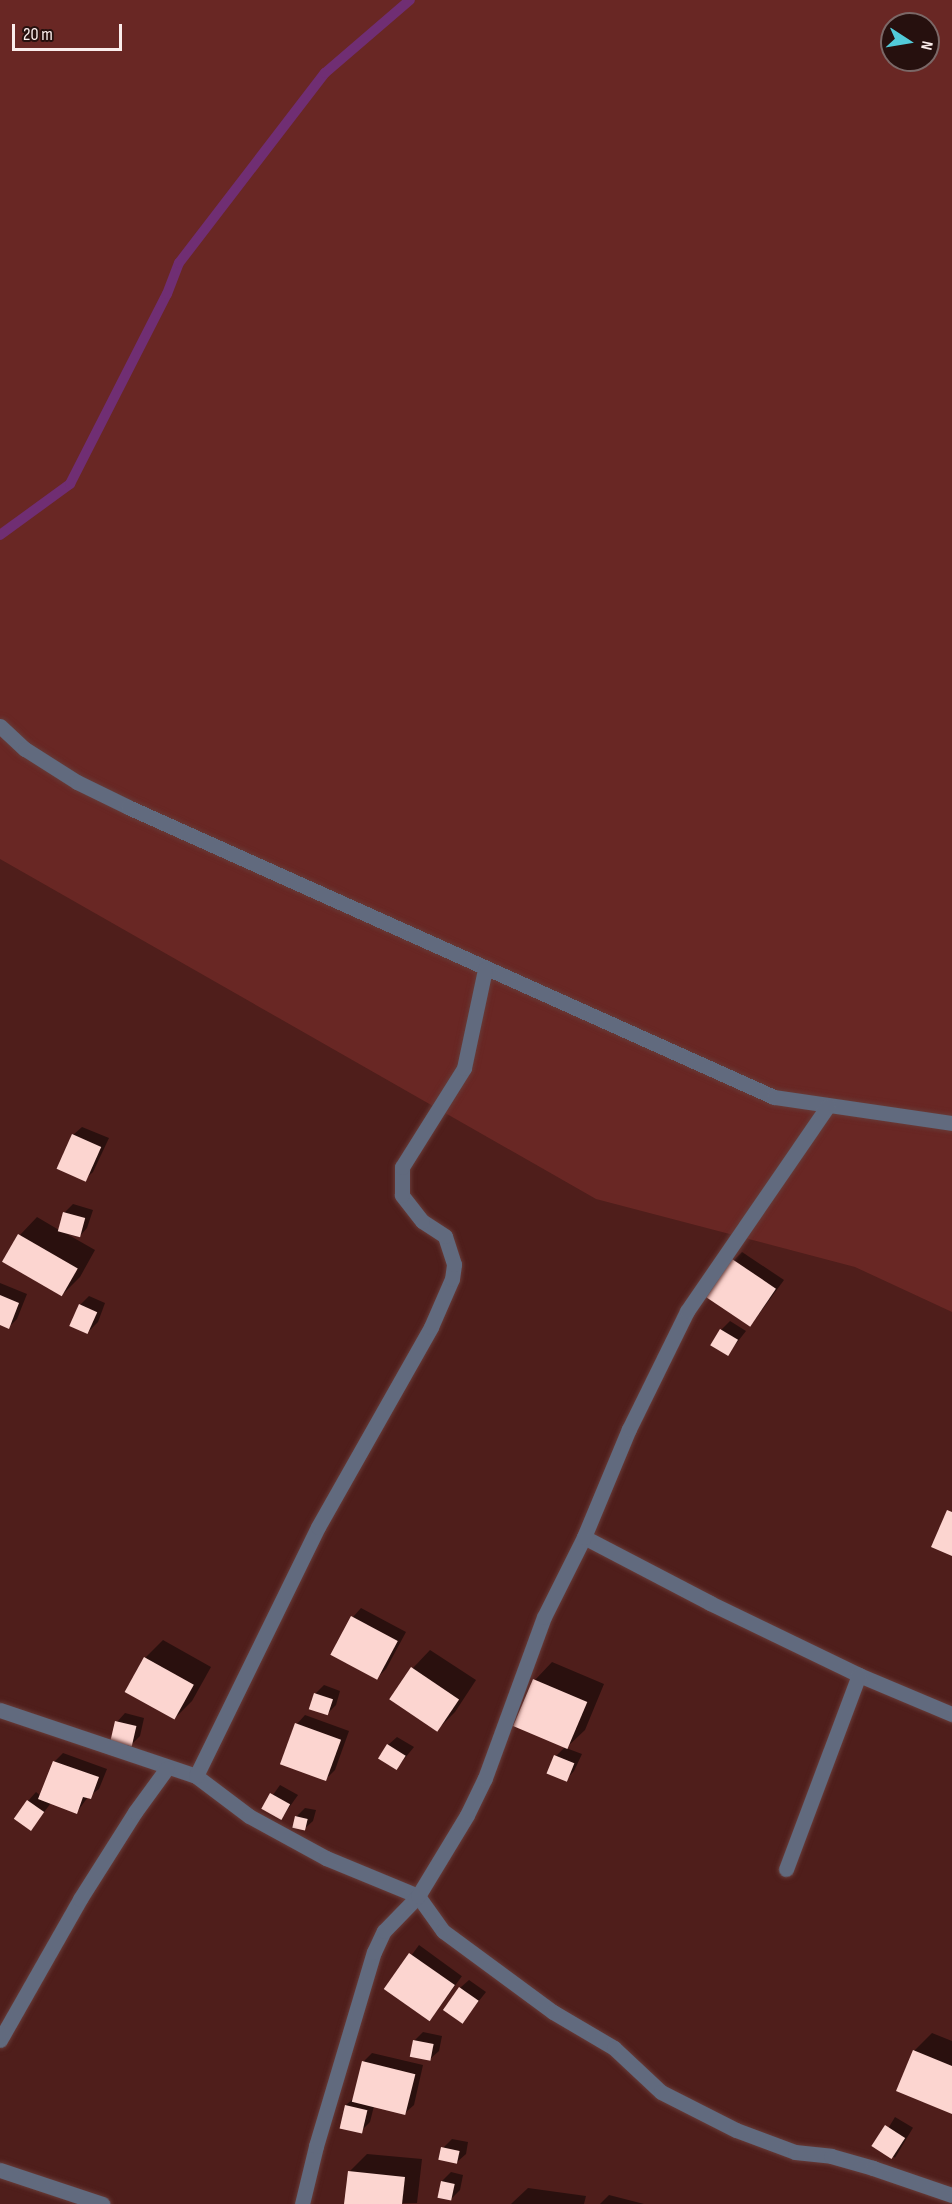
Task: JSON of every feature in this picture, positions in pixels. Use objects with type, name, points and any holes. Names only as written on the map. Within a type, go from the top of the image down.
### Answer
[{"type":"street","points":[[0,726],[25,749],[87,787],[237,858],[774,1097],[952,1123]]},
{"type":"street","points":[[196,1776],[312,1538],[431,1327],[452,1279],[454,1264],[445,1236],[422,1221],[402,1195],[402,1167],[464,1068],[485,969]]},
{"type":"street","points":[[302,2204],[316,2146],[374,1952],[384,1931],[418,1896],[467,1815],[485,1778],[544,1617],[584,1537],[629,1429],[687,1311],[828,1106]]},
{"type":"street","points":[[584,1537],[710,1603],[859,1675],[952,1714]]},
{"type":"street","points":[[786,1869],[859,1675]]},
{"type":"street","points":[[0,1710],[77,1734],[167,1768],[196,1776],[249,1816],[326,1858],[418,1896],[443,1931],[553,2012],[614,2048],[661,2092],[736,2130],[795,2152],[831,2156],[952,2195]]},
{"type":"street","points":[[2,2030],[80,1899],[135,1812],[167,1768]]},
{"type":"street","points":[[0,2170],[42,2186],[102,2204]]},
{"type":"shaded area","points":[[0,0],[952,0],[952,1312],[855,1267],[596,1199],[0,859]]},
{"type":"building","points":[[72,1134],[101,1147],[86,1182],[57,1169]]},
{"type":"building","points":[[63,1212],[85,1218],[80,1237],[58,1231]]},
{"type":"building","points":[[18,1234],[78,1268],[62,1296],[2,1262]]},
{"type":"building","points":[[732,1259],[776,1289],[750,1327],[706,1297]]},
{"type":"building","points":[[0,1295],[19,1303],[9,1329],[0,1325]]},
{"type":"building","points":[[79,1304],[97,1312],[88,1334],[69,1326]]},
{"type":"building","points":[[720,1329],[738,1340],[728,1356],[710,1345]]},
{"type":"building","points":[[947,1510],[952,1512],[952,1556],[931,1547]]},
{"type":"building","points":[[351,1616],[398,1641],[377,1680],[330,1655]]},
{"type":"building","points":[[144,1657],[194,1685],[174,1720],[125,1692]]},
{"type":"building","points":[[411,1667],[459,1699],[437,1732],[389,1699]]},
{"type":"building","points":[[533,1679],[587,1702],[567,1749],[513,1726]]},
{"type":"building","points":[[314,1693],[333,1699],[328,1715],[309,1709]]},
{"type":"building","points":[[115,1721],[136,1726],[132,1746],[110,1741]]},
{"type":"building","points":[[295,1723],[341,1740],[326,1781],[280,1764]]},
{"type":"building","points":[[387,1744],[406,1756],[397,1770],[378,1758]]},
{"type":"building","points":[[554,1755],[574,1763],[567,1782],[547,1774]]},
{"type":"building","points":[[53,1761],[99,1777],[91,1799],[83,1797],[77,1814],[38,1799]]},
{"type":"building","points":[[270,1793],[290,1804],[281,1820],[261,1809]]},
{"type":"building","points":[[27,1800],[44,1812],[31,1831],[14,1819]]},
{"type":"building","points":[[295,1816],[308,1819],[305,1831],[292,1828]]},
{"type":"building","points":[[409,1953],[455,1985],[430,2021],[384,1989]]},
{"type":"building","points":[[459,1987],[479,2001],[463,2024],[443,2010]]},
{"type":"building","points":[[413,2040],[434,2044],[430,2061],[410,2057]]},
{"type":"building","points":[[913,2050],[952,2066],[952,2114],[896,2091]]},
{"type":"building","points":[[362,2061],[415,2074],[405,2115],[352,2102]]},
{"type":"building","points":[[345,2105],[367,2110],[362,2134],[340,2128]]},
{"type":"building","points":[[885,2125],[905,2138],[892,2159],[871,2146]]},
{"type":"building","points":[[441,2147],[460,2151],[457,2164],[438,2160]]},
{"type":"building","points":[[348,2171],[405,2177],[402,2204],[344,2204]]},
{"type":"building","points":[[441,2181],[455,2184],[451,2201],[437,2198]]},
{"type":"waterway","points":[[0,535],[70,484],[167,294],[179,263],[325,73],[410,0]]}]
